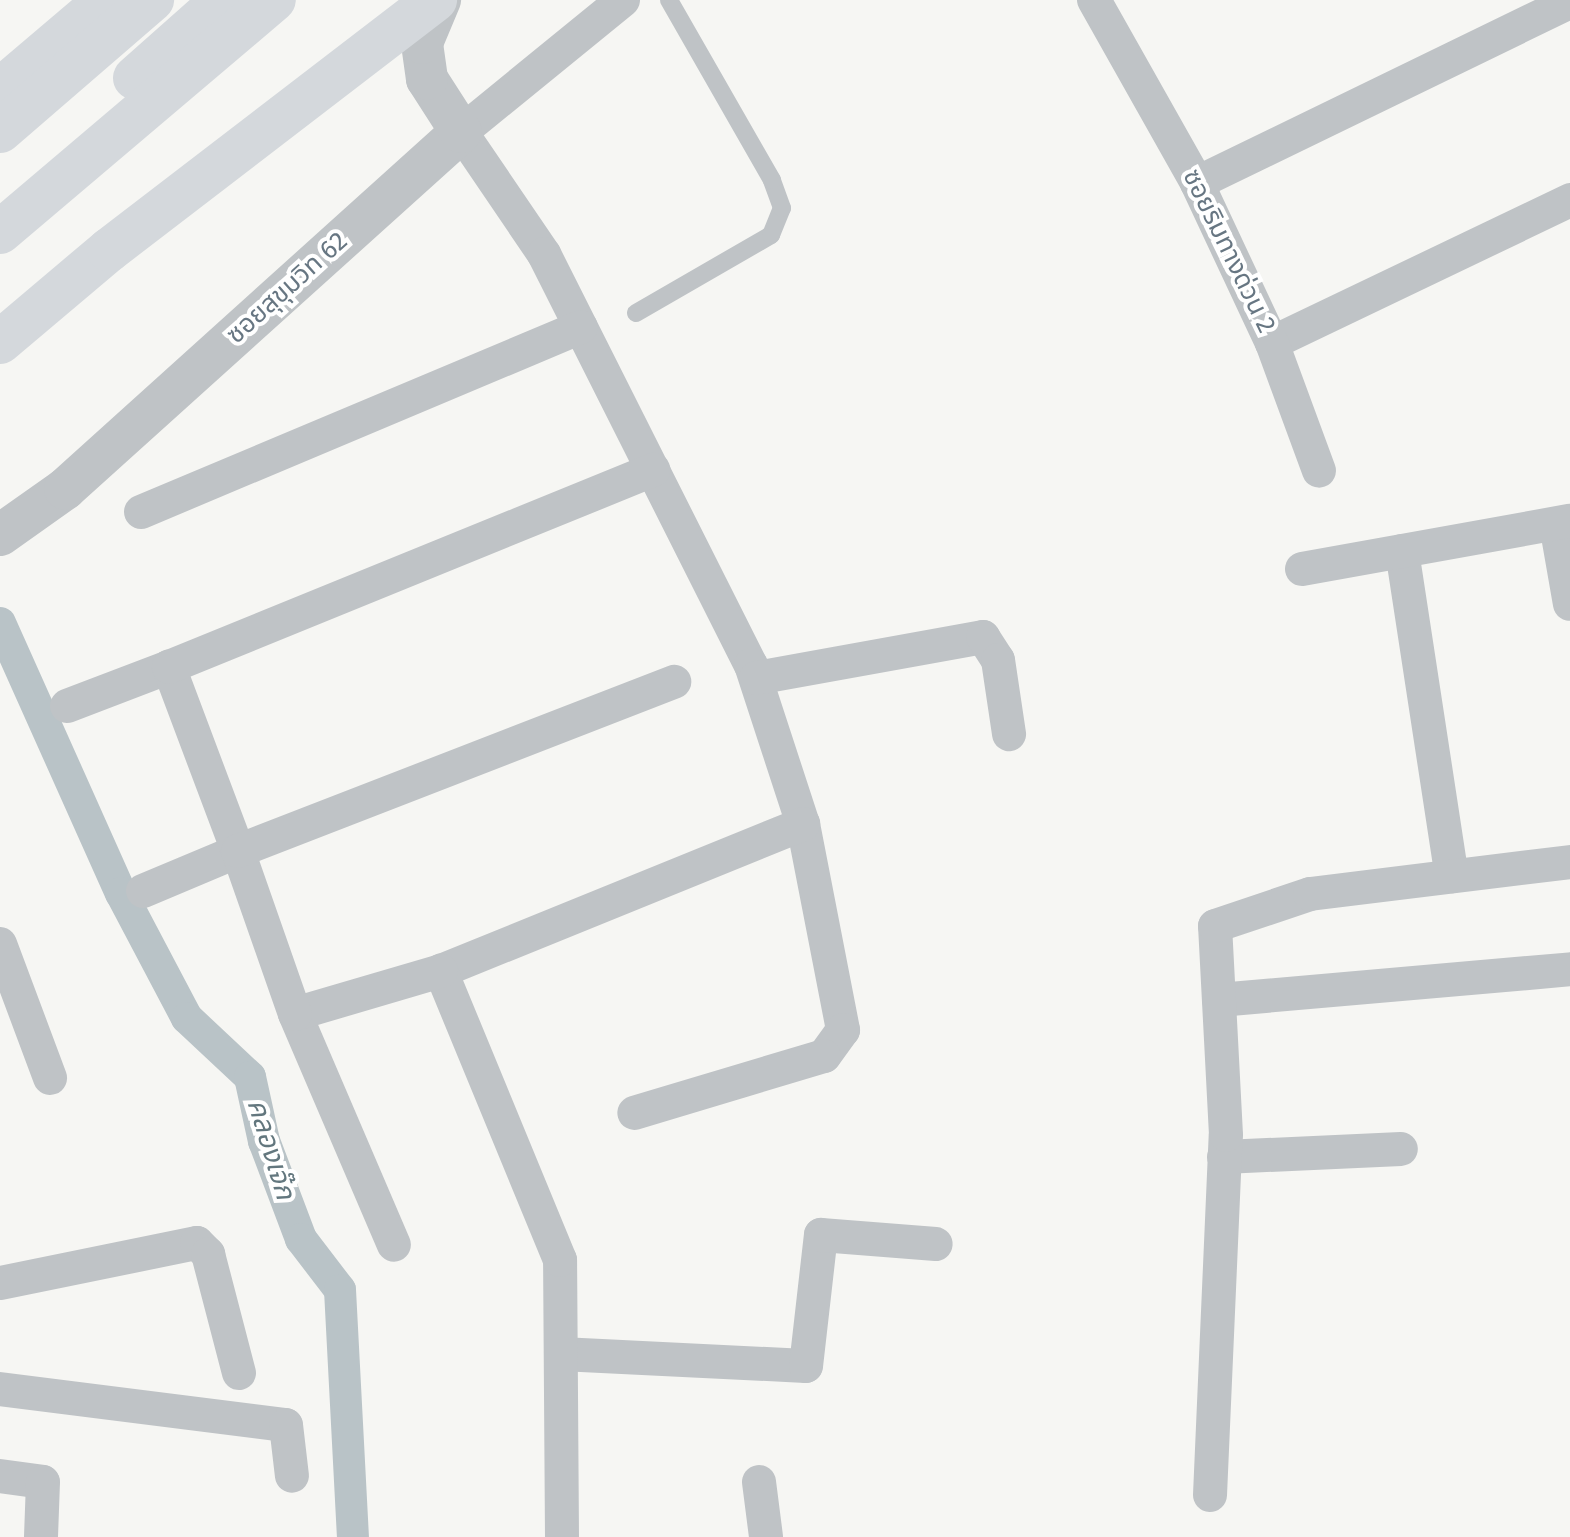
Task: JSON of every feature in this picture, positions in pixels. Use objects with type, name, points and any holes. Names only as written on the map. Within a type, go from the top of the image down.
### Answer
[{"type":"highway","points":[[40,55],[93,0]]},
{"type":"highway","points":[[0,90],[106,0]]},
{"type":"highway","points":[[0,131],[152,0]]},
{"type":"highway","points":[[0,199],[223,0]]},
{"type":"highway","points":[[0,232],[274,0]]},
{"type":"highway","points":[[0,342],[109,250],[438,0]]},
{"type":"street","points":[[438,0],[422,43],[427,79],[544,254],[756,678],[803,824],[843,1030],[824,1056],[634,1113]]},
{"type":"street","points":[[461,132],[623,0]]},
{"type":"street","name":"ซอยริมทางด่วน 2","points":[[1094,0],[1197,183],[1272,343],[1570,200]]},
{"type":"street","points":[[1197,183],[1570,2]]},
{"type":"street","name":"ซอยสุขุมวิท 62","points":[[1,534],[65,489],[461,132]]},
{"type":"street","points":[[141,512],[581,327]]},
{"type":"street","points":[[1272,343],[1319,471]]},
{"type":"street","points":[[67,706],[653,470]]},
{"type":"street","points":[[1302,569],[1563,523],[1570,604]]},
{"type":"street","points":[[1402,551],[1452,876]]},
{"type":"street","points":[[756,678],[983,637],[998,660],[1009,734]]},
{"type":"street","points":[[169,667],[295,1014],[394,1245]]},
{"type":"street","points":[[143,891],[238,851],[674,682]]},
{"type":"street","points":[[295,1014],[441,971],[803,824]]},
{"type":"street","points":[[1210,1495],[1224,1157],[1219,921],[1310,894],[1570,862]]},
{"type":"street","points":[[0,944],[50,1078]]},
{"type":"street","points":[[1219,1000],[1570,969]]},
{"type":"street","points":[[441,971],[560,1260],[562,1537]]},
{"type":"street","points":[[1224,1157],[1401,1149]]},
{"type":"street","points":[[561,1354],[806,1366],[821,1235],[936,1244]]},
{"type":"street","points":[[0,1283],[197,1243],[208,1254],[239,1373]]},
{"type":"street","points":[[0,1389],[286,1425],[292,1476]]},
{"type":"street","points":[[0,1476],[43,1482],[41,1537]]},
{"type":"street","points":[[759,1482],[766,1537]]},
{"type":"lane","points":[[636,313],[771,235],[782,208],[772,180],[669,0]]},
{"type":"waterway","name":"คลองเจ๊ก","points":[[0,623],[121,893],[187,1018],[250,1077],[264,1141],[301,1239],[340,1290],[353,1537]]}]
